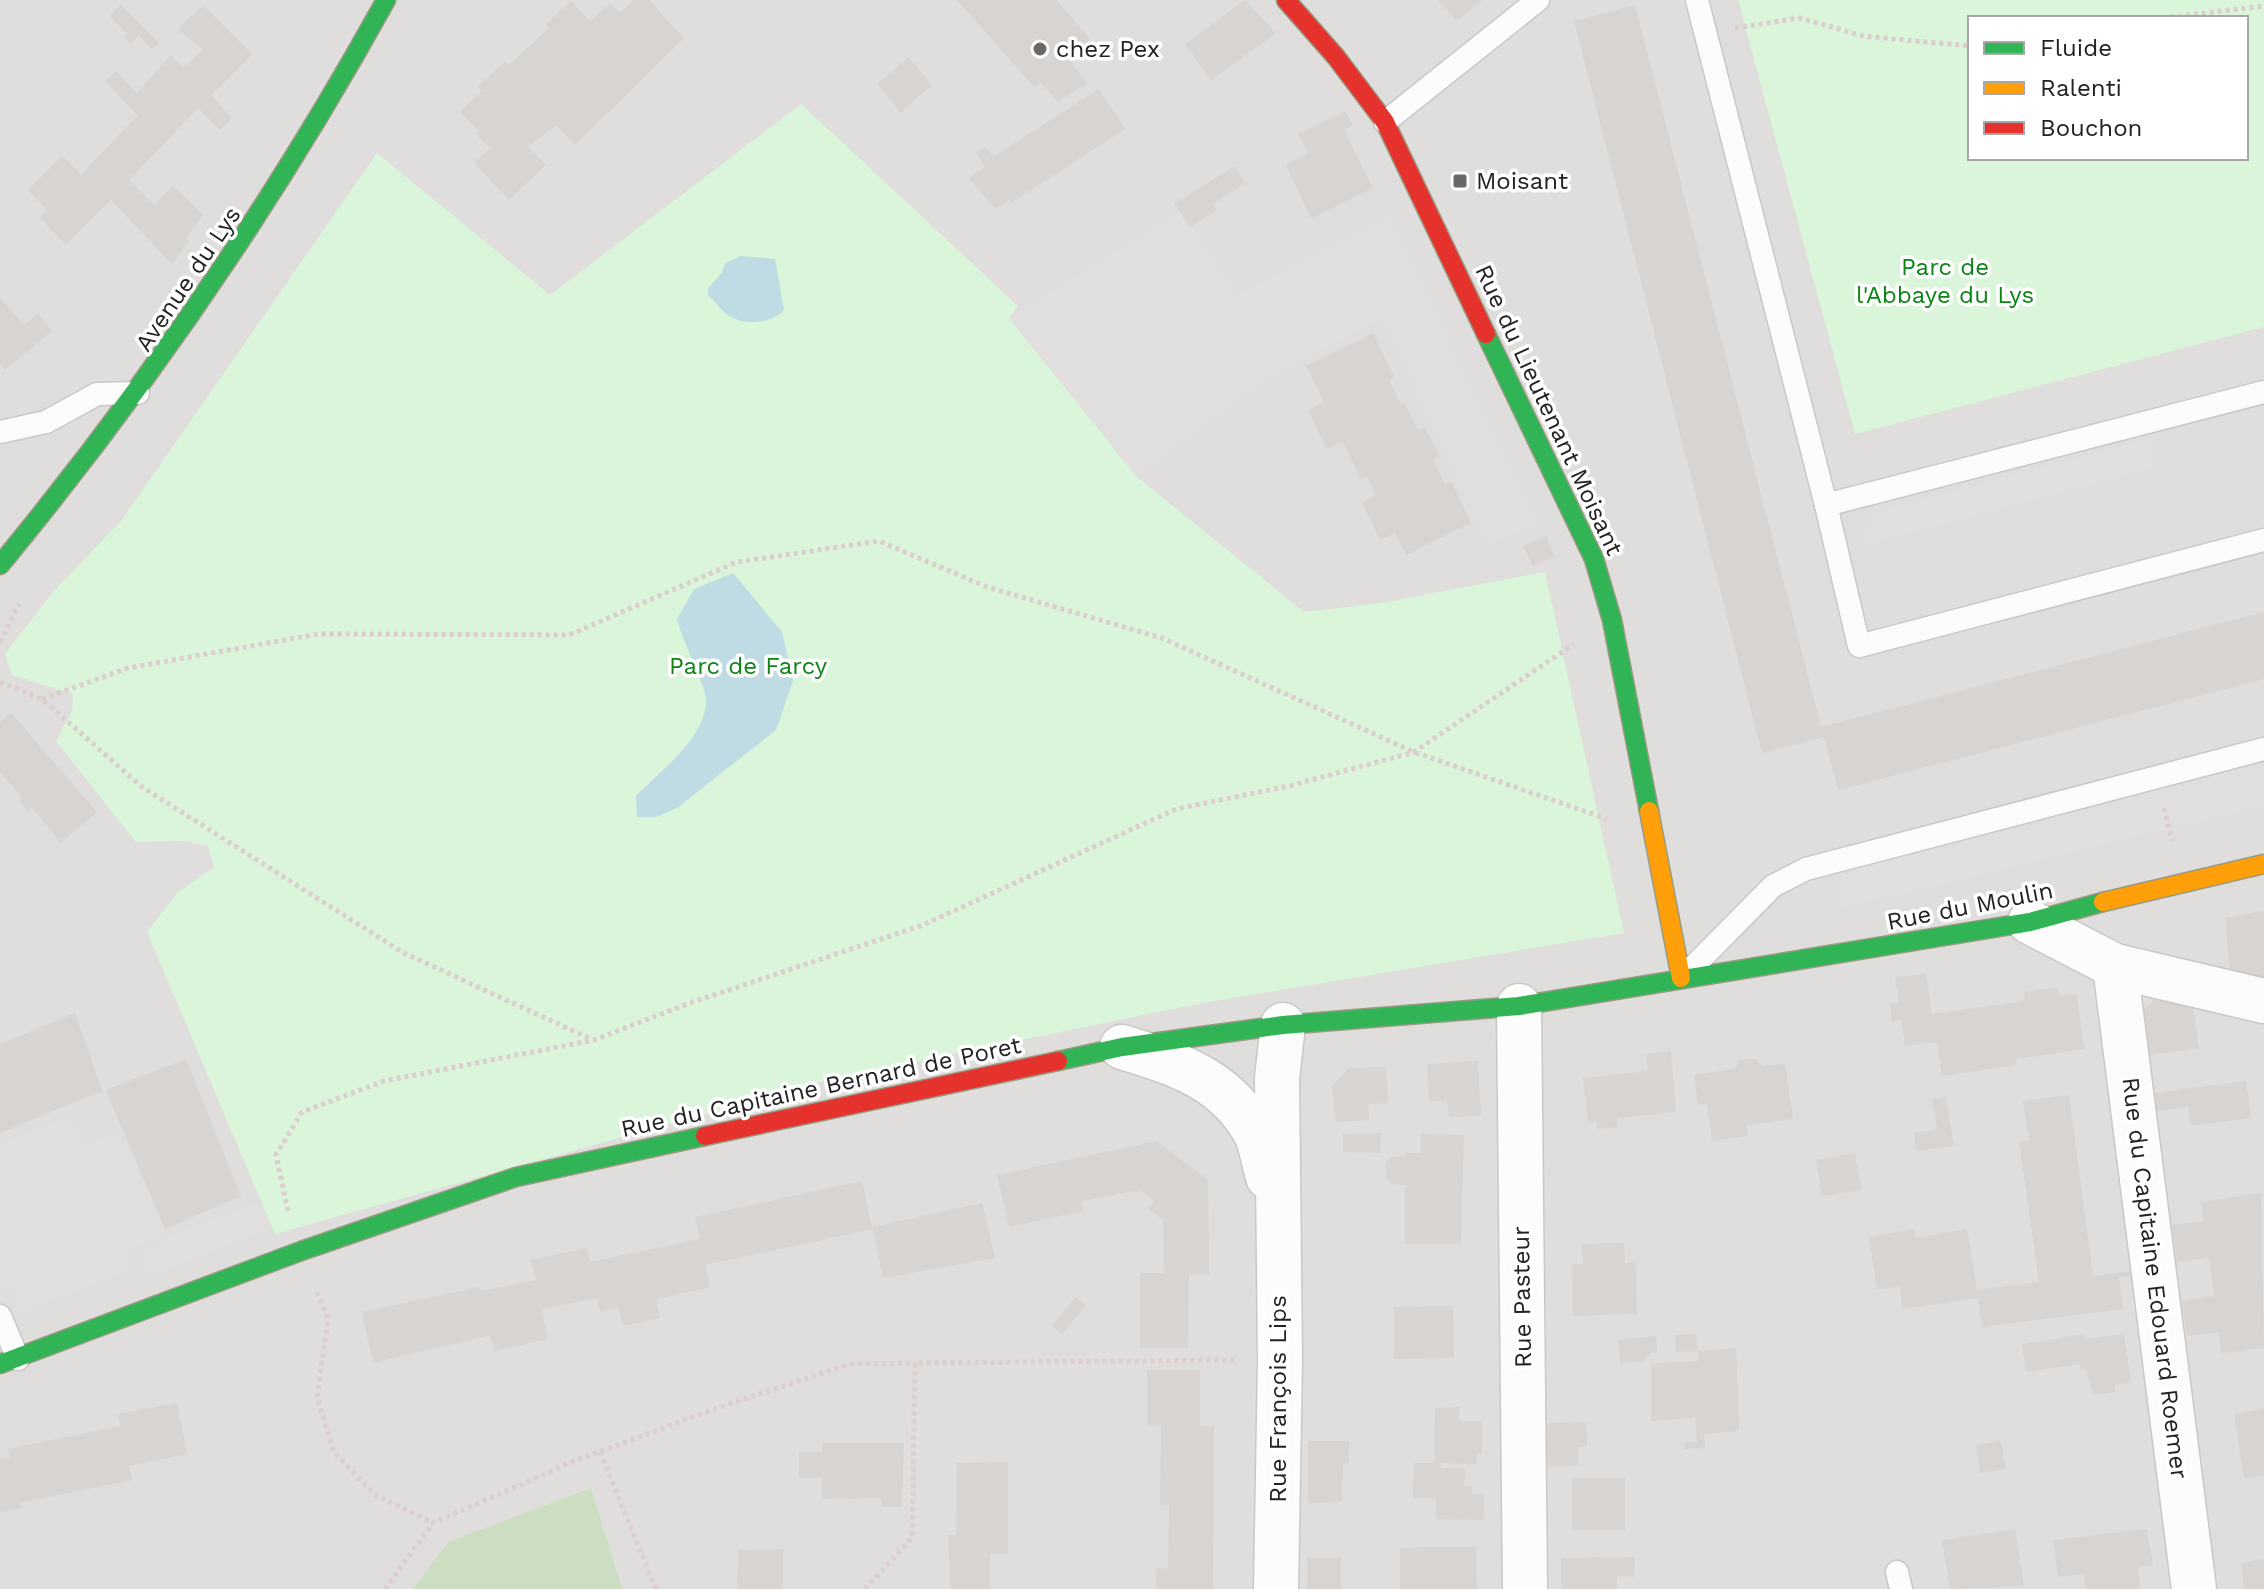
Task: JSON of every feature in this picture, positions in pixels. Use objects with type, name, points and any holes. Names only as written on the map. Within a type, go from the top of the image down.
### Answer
[{"type":"street","name":"Avenue du Lys","points":[[0,565],[139,393],[245,241],[386,0]]},
{"type":"street","name":"Rue du Lieutenant Moisant","points":[[1286,0],[1336,57],[1385,122],[1594,559],[1612,620],[1681,978]]},
{"type":"street","name":"Rue du Moulin","points":[[1681,978],[2030,922],[2181,881],[2264,864]]},
{"type":"street","points":[[2030,922],[2115,966],[2264,1001]]},
{"type":"street","name":"Rue du Capitaine Edouard Roemer","points":[[2115,966],[2194,1589]]},
{"type":"street","name":"Rue du Capitaine Bernard de Poret","points":[[9,1361],[301,1251],[516,1177],[1122,1047],[1283,1025],[1519,1006],[1681,978]]},
{"type":"street","name":"Rue Pasteur","points":[[1519,1006],[1525,1589]]},
{"type":"street","name":"Rue François Lips","points":[[1276,1589],[1280,1360],[1277,1057],[1283,1025]]},
{"type":"street","name":"Rue François Lips","points":[[1122,1047],[1186,1066],[1224,1093],[1256,1135],[1277,1208]]},
{"type":"lane","points":[[1385,122],[1538,0]]},
{"type":"lane","points":[[1697,0],[1859,646],[2264,540]]},
{"type":"lane","points":[[1826,505],[2264,392]]},
{"type":"lane","points":[[0,432],[46,422],[97,394],[139,393]]},
{"type":"lane","points":[[1681,978],[1773,886],[1806,869],[2264,749]]},
{"type":"lane","points":[[0,1316],[9,1361]]},
{"type":"path","points":[[2179,16],[2264,6]]},
{"type":"path","points":[[1706,33],[1800,18],[1863,36],[1968,46]]},
{"type":"path","points":[[42,699],[128,668],[318,634],[569,635],[665,596],[737,562],[879,541],[987,587],[1162,638],[1414,752],[1598,813],[1658,852]]},
{"type":"path","points":[[433,1523],[374,1494],[334,1452],[317,1398],[328,1318],[284,1200],[276,1155],[302,1112],[384,1081],[594,1040],[690,1003],[923,925],[1176,809],[1289,786],[1414,752],[1532,670],[1612,620]]},
{"type":"path","points":[[0,682],[42,699],[142,787],[402,952],[594,1040]]},
{"type":"path","points":[[2158,776],[2181,881]]},
{"type":"path","points":[[385,1589],[433,1523],[600,1452],[849,1364],[1280,1360]]},
{"type":"path","points":[[865,1589],[912,1538],[915,1363]]},
{"type":"path","points":[[600,1452],[656,1589]]},
{"type":"shaded area","points":[[0,0],[2264,0],[2264,1589],[0,1589]]},
{"type":"shaded area","points":[[1180,212],[1237,295],[1388,217],[1538,524],[1487,545],[1384,317],[1262,382],[1136,476],[1009,318]]},
{"type":"shaded area","points":[[2157,437],[2153,468],[1865,545],[1872,513]]},
{"type":"shaded area","points":[[2264,749],[2264,806],[1839,909],[1842,859]]},
{"type":"shaded area","points":[[69,1116],[83,1144],[120,1133],[165,1235],[125,1250],[130,1270],[21,1312],[11,1288],[0,1292],[0,1144]]},
{"type":"shaded area","points":[[261,1202],[272,1228],[149,1276],[140,1253],[158,1247],[158,1240]]},
{"type":"green space","name":"Parc de l'Abbaye du Lys","points":[[1738,0],[2264,0],[2264,327],[1855,434]]},
{"type":"green space","name":"Parc de Farcy","points":[[801,104],[1018,306],[1009,318],[1136,476],[1304,612],[1382,603],[1545,572],[1624,933],[1208,1002],[835,1078],[275,1234],[147,932],[177,893],[214,867],[208,846],[186,841],[136,842],[56,741],[72,711],[73,694],[12,675],[5,654],[52,593],[121,521],[377,153],[550,295]]},
{"type":"green space","points":[[591,1488],[622,1589],[413,1589],[448,1542]]},
{"type":"water","points":[[741,256],[775,259],[784,310],[774,317],[760,322],[733,318],[708,295],[708,288],[722,273],[725,263]]},
{"type":"water","points":[[733,573],[782,632],[793,681],[776,730],[677,808],[656,817],[637,817],[636,796],[695,734],[706,705],[704,690],[677,619],[694,589]]},
{"type":"building","points":[[633,0],[649,0],[684,38],[575,145],[556,125],[528,147],[546,165],[509,200],[474,163],[493,146],[489,147],[476,134],[479,131],[460,112],[482,91],[478,86],[506,61],[509,65],[549,28],[546,24],[571,1],[590,21],[610,4],[620,13]]},
{"type":"building","name":"chez Pex","points":[[957,0],[1057,0],[1090,39],[1068,59],[1087,83],[1058,102],[1041,83],[1035,88]]},
{"type":"building","points":[[1245,0],[1276,33],[1211,80],[1185,44]]},
{"type":"building","points":[[1438,0],[1482,0],[1457,21]]},
{"type":"building","points":[[121,5],[159,43],[152,49],[139,35],[130,44],[124,37],[128,34],[110,16]]},
{"type":"building","points":[[203,5],[252,54],[211,95],[232,118],[220,130],[198,108],[129,180],[154,205],[173,186],[203,215],[186,238],[189,241],[172,264],[111,200],[66,244],[40,218],[47,210],[28,190],[62,156],[81,175],[138,115],[105,81],[116,71],[137,93],[171,55],[183,68],[203,50],[178,29]]},
{"type":"building","points":[[1635,5],[1821,727],[2264,612],[2264,679],[1838,790],[1824,737],[1762,753],[1574,21]]},
{"type":"building","points":[[909,57],[932,85],[901,112],[877,84]]},
{"type":"building","points":[[1099,89],[1125,129],[1011,203],[1009,200],[995,209],[969,178],[985,167],[976,153],[986,147],[993,157]]},
{"type":"building","points":[[1345,111],[1353,125],[1344,130],[1373,188],[1311,219],[1286,164],[1308,153],[1298,134]]},
{"type":"building","points":[[1235,166],[1245,183],[1213,204],[1217,210],[1190,227],[1174,204]]},
{"type":"building","points":[[0,297],[24,325],[38,314],[52,331],[5,370],[0,363]]},
{"type":"building","points":[[1373,333],[1394,377],[1389,380],[1401,405],[1405,403],[1418,430],[1425,427],[1439,455],[1433,459],[1445,484],[1451,481],[1471,523],[1406,555],[1395,533],[1380,540],[1362,502],[1376,494],[1367,476],[1361,479],[1343,442],[1327,449],[1308,410],[1324,402],[1306,366]]},
{"type":"building","points":[[1546,536],[1555,556],[1533,566],[1523,546]]},
{"type":"building","points":[[11,713],[97,812],[58,845],[59,840],[32,808],[28,812],[18,800],[22,797],[0,772],[0,722]]},
{"type":"building","points":[[2264,911],[2264,977],[2230,973],[2225,918]]},
{"type":"building","points":[[1926,974],[1932,1014],[2025,1001],[2024,992],[2043,989],[2058,988],[2059,996],[2077,994],[2084,1049],[2016,1059],[2017,1065],[1942,1076],[1937,1042],[1905,1046],[1901,1020],[1892,1021],[1890,1004],[1899,1002],[1895,977]]},
{"type":"building","points":[[2158,997],[2193,1006],[2199,1048],[2150,1055],[2143,1010]]},
{"type":"building","points":[[75,1013],[102,1091],[0,1133],[0,1044]]},
{"type":"building","points":[[1671,1051],[1676,1112],[1617,1118],[1618,1127],[1598,1129],[1596,1121],[1588,1122],[1583,1078],[1648,1071],[1646,1054]]},
{"type":"building","points":[[186,1059],[241,1196],[165,1229],[106,1090]]},
{"type":"building","points":[[1756,1059],[1762,1066],[1785,1064],[1793,1119],[1747,1125],[1748,1136],[1712,1141],[1707,1104],[1698,1105],[1694,1075],[1735,1069],[1740,1060]]},
{"type":"building","points":[[1478,1061],[1481,1116],[1449,1117],[1447,1100],[1429,1101],[1427,1064]]},
{"type":"building","points":[[1386,1067],[1388,1103],[1368,1104],[1369,1120],[1336,1122],[1332,1086],[1349,1068]]},
{"type":"building","points":[[2246,1081],[2251,1118],[2191,1126],[2188,1107],[2157,1111],[2155,1093]]},
{"type":"building","points":[[2069,1095],[2093,1276],[2132,1271],[2132,1275],[2119,1277],[2123,1309],[1982,1327],[1978,1298],[1902,1309],[1900,1286],[1877,1290],[1869,1237],[1914,1229],[1915,1238],[1967,1229],[1977,1290],[2039,1282],[2019,1142],[2029,1140],[2023,1101]]},
{"type":"building","points":[[1946,1097],[1954,1146],[1916,1151],[1914,1133],[1937,1129],[1932,1099]]},
{"type":"building","points":[[1381,1133],[1380,1153],[1343,1152],[1343,1134]]},
{"type":"building","points":[[1421,1134],[1464,1135],[1461,1244],[1405,1244],[1405,1185],[1392,1184],[1386,1178],[1385,1163],[1392,1157],[1405,1156],[1405,1153],[1421,1153]]},
{"type":"building","points":[[1156,1141],[1208,1180],[1209,1275],[1189,1274],[1188,1348],[1140,1348],[1140,1273],[1164,1273],[1163,1220],[1148,1208],[1154,1201],[1140,1190],[1081,1201],[1083,1211],[1009,1227],[997,1175]]},
{"type":"building","points":[[1855,1153],[1861,1190],[1822,1196],[1816,1160]]},
{"type":"building","points":[[862,1181],[872,1227],[982,1203],[995,1258],[883,1278],[873,1229],[705,1265],[710,1287],[656,1299],[660,1318],[623,1326],[619,1307],[600,1311],[597,1298],[542,1309],[548,1339],[494,1351],[490,1335],[373,1363],[362,1312],[480,1287],[481,1291],[536,1280],[531,1260],[587,1248],[590,1262],[700,1239],[695,1217]]},
{"type":"building","points":[[2261,1193],[2264,1348],[2221,1353],[2219,1332],[2187,1336],[2182,1301],[2214,1296],[2209,1257],[2177,1262],[2172,1225],[2204,1221],[2201,1202]]},
{"type":"building","points":[[1624,1243],[1625,1263],[1636,1262],[1637,1314],[1573,1316],[1572,1264],[1583,1264],[1582,1244]]},
{"type":"building","points":[[1076,1297],[1086,1305],[1062,1334],[1052,1326]]},
{"type":"building","points":[[1453,1306],[1454,1358],[1394,1359],[1394,1307]]},
{"type":"building","points":[[1696,1334],[1698,1351],[1676,1352],[1675,1335]]},
{"type":"building","points":[[2084,1334],[2084,1339],[2124,1334],[2131,1382],[2115,1385],[2115,1392],[2093,1395],[2086,1368],[2081,1369],[2080,1364],[2026,1372],[2022,1344]]},
{"type":"building","points":[[1656,1336],[1657,1353],[1651,1353],[1643,1362],[1620,1363],[1618,1340]]},
{"type":"building","points":[[1736,1348],[1739,1431],[1704,1434],[1705,1448],[1685,1449],[1684,1442],[1697,1442],[1695,1418],[1651,1421],[1651,1364],[1698,1361],[1698,1351]]},
{"type":"building","points":[[1147,1370],[1200,1370],[1200,1426],[1214,1426],[1213,1589],[1156,1589],[1156,1568],[1168,1569],[1169,1505],[1160,1504],[1161,1426],[1147,1425]]},
{"type":"building","points":[[177,1403],[187,1454],[129,1466],[132,1480],[19,1503],[21,1508],[0,1512],[0,1459],[10,1457],[8,1449],[120,1426],[118,1414]]},
{"type":"building","points":[[1459,1407],[1459,1421],[1482,1421],[1482,1454],[1477,1454],[1477,1464],[1440,1463],[1441,1468],[1465,1468],[1464,1486],[1472,1486],[1472,1494],[1484,1494],[1484,1520],[1436,1519],[1436,1498],[1413,1498],[1414,1463],[1434,1463],[1435,1408]]},
{"type":"building","points":[[2264,1409],[2264,1476],[2244,1478],[2234,1414]]},
{"type":"building","points":[[1586,1422],[1587,1446],[1578,1447],[1578,1466],[1540,1467],[1540,1448],[1547,1448],[1547,1423]]},
{"type":"building","points":[[1308,1441],[1349,1441],[1349,1463],[1343,1464],[1342,1502],[1308,1503]]},
{"type":"building","points":[[2001,1441],[2006,1469],[1980,1473],[1976,1445]]},
{"type":"building","points":[[822,1443],[904,1443],[902,1507],[881,1507],[881,1498],[822,1499],[822,1478],[799,1478],[799,1452],[822,1452]]},
{"type":"building","points":[[1008,1462],[1008,1554],[990,1554],[990,1589],[951,1589],[948,1535],[956,1535],[957,1463]]},
{"type":"building","points":[[1572,1478],[1625,1478],[1625,1530],[1572,1530]]},
{"type":"building","points":[[2015,1529],[2024,1586],[1950,1589],[1942,1540]]},
{"type":"building","points":[[2147,1529],[2153,1565],[2138,1567],[2140,1589],[2086,1589],[2084,1574],[2058,1577],[2053,1540]]},
{"type":"building","points":[[1476,1547],[1477,1589],[1400,1589],[1400,1548]]},
{"type":"building","points":[[783,1549],[783,1589],[737,1589],[738,1550]]},
{"type":"building","points":[[1635,1557],[1634,1577],[1617,1576],[1617,1589],[1561,1589],[1561,1558]]},
{"type":"building","points":[[1307,1558],[1341,1558],[1341,1589],[1307,1589]]},
{"type":"building","points":[[2264,1559],[2264,1589],[2244,1589],[2241,1563]]},
{"type":"traffic: fast","points":[[0,565],[106,430],[206,292],[299,148],[386,0]]},
{"type":"traffic: fast","points":[[1486,334],[1594,559],[1612,620],[1649,811]]},
{"type":"traffic: fast","points":[[1058,1061],[1122,1047],[1283,1025],[1519,1006],[2030,922],[2103,902]]},
{"type":"traffic: fast","points":[[0,1364],[301,1251],[516,1177],[705,1136]]},
{"type":"traffic: slow","points":[[1649,811],[1681,978]]},
{"type":"traffic: slow","points":[[2103,902],[2264,864]]},
{"type":"traffic: jam","points":[[1286,0],[1336,57],[1385,122],[1486,334]]},
{"type":"traffic: jam","points":[[705,1136],[1058,1061]]},
{"type":"place","name":"chez Pex","points":[[1040,49]]},
{"type":"place","name":"Moisant","points":[[1460,181]]}]
